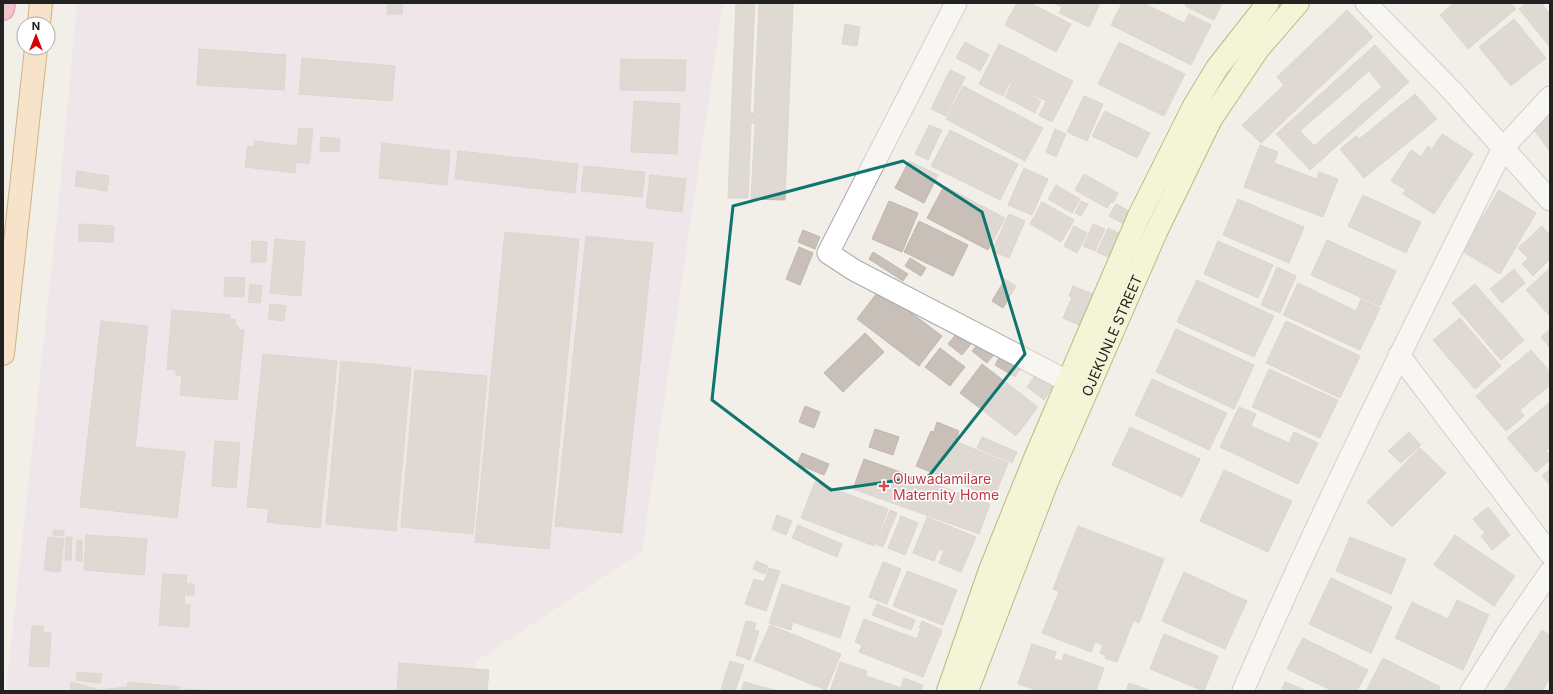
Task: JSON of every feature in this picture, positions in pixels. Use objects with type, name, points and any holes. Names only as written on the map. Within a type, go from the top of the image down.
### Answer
[{"type":"highway","points":[[3,9],[4,3]]},
{"type":"main road","points":[[40,16],[41,3]]},
{"type":"main road","points":[[3,354],[35,56]]},
{"type":"street","points":[[956,3],[828,253],[854,270],[1067,381],[1086,394]]},
{"type":"street","name":"OJEKUNLE STREET","points":[[948,691],[990,570],[1067,381],[1139,216],[1194,106],[1217,68],[1268,3]]},
{"type":"street","name":"OJEKUNLE STREET","points":[[967,691],[1047,482],[1156,232],[1211,119],[1258,49],[1298,3]]},
{"type":"street","points":[[1366,3],[1454,92],[1550,200]]},
{"type":"street","points":[[1243,691],[1288,586],[1399,355],[1503,148],[1550,97]]},
{"type":"street","points":[[1399,355],[1550,554]]},
{"type":"street","points":[[1471,691],[1509,631],[1550,572]]},
{"type":"highlighted area","points":[[903,161],[982,212],[1025,354],[929,476],[831,490],[712,400],[733,206]]},
{"type":"shaded area","points":[[77,3],[723,3],[642,551],[475,662],[473,691],[6,691],[59,199]]},
{"type":"building","points":[[388,3],[403,3],[402,14],[387,14]]},
{"type":"building","points":[[736,3],[755,3],[750,113],[754,114],[759,3],[793,3],[785,200],[751,199],[755,123],[751,123],[748,198],[728,198]]},
{"type":"building","points":[[1017,3],[1030,3],[1071,24],[1056,52],[1005,25]]},
{"type":"building","points":[[1054,3],[1100,3],[1089,27],[1059,13],[1062,7]]},
{"type":"building","points":[[1122,3],[1143,3],[1184,23],[1189,14],[1211,25],[1191,65],[1111,25]]},
{"type":"building","points":[[1186,3],[1222,3],[1214,20],[1185,6]]},
{"type":"building","points":[[1454,3],[1511,3],[1516,9],[1468,49],[1440,15]]},
{"type":"building","points":[[1527,3],[1541,3],[1550,14],[1550,47],[1519,9]]},
{"type":"building","points":[[1347,10],[1373,37],[1261,143],[1242,125],[1284,85],[1277,77]]},
{"type":"building","points":[[1514,19],[1546,58],[1511,86],[1479,47]]},
{"type":"building","points":[[845,24],[860,27],[857,46],[842,44]]},
{"type":"building","points":[[965,42],[989,55],[980,71],[956,58]]},
{"type":"building","points":[[1119,42],[1185,74],[1164,116],[1098,84]]},
{"type":"building","points":[[999,44],[1030,59],[1017,86],[1010,83],[1003,96],[979,84]]},
{"type":"building","points":[[1375,45],[1409,82],[1310,170],[1276,134]],"holes":[[[1369,71],[1382,87],[1314,146],[1300,131]]]},
{"type":"building","points":[[199,49],[286,55],[284,90],[197,85]]},
{"type":"building","points":[[302,58],[395,66],[392,101],[299,94]]},
{"type":"building","points":[[621,59],[686,60],[685,91],[620,90]]},
{"type":"building","points":[[1031,60],[1073,81],[1052,122],[1039,115],[1046,101],[1017,87]]},
{"type":"building","points":[[950,70],[965,77],[946,116],[931,109]]},
{"type":"building","points":[[1012,84],[1041,101],[1035,113],[1005,97]]},
{"type":"building","points":[[963,86],[1043,128],[1025,161],[946,119]]},
{"type":"building","points":[[1415,94],[1437,119],[1364,178],[1340,149],[1356,136],[1359,139]]},
{"type":"building","points":[[1084,96],[1103,104],[1087,141],[1067,132]]},
{"type":"building","points":[[634,101],[680,104],[677,154],[631,152]]},
{"type":"building","points":[[1105,111],[1150,133],[1137,158],[1092,136]]},
{"type":"building","points":[[1545,114],[1549,119],[1550,118],[1550,151],[1530,125]]},
{"type":"building","points":[[929,125],[942,130],[928,160],[915,154]]},
{"type":"building","points":[[299,128],[313,129],[309,164],[296,162],[295,173],[245,167],[248,146],[254,147],[255,141],[297,146]]},
{"type":"building","points":[[1055,129],[1066,134],[1056,157],[1046,152]]},
{"type":"building","points":[[950,130],[1018,164],[1000,200],[931,166]]},
{"type":"building","points":[[1442,134],[1473,154],[1434,214],[1403,194],[1406,190],[1391,181],[1411,150],[1421,157],[1428,146],[1432,149]]},
{"type":"building","points":[[321,137],[340,139],[339,152],[320,151]]},
{"type":"building","points":[[382,143],[450,151],[447,185],[379,178]]},
{"type":"building","points":[[1260,145],[1278,152],[1274,163],[1317,179],[1319,172],[1338,179],[1323,217],[1244,187]]},
{"type":"building","points":[[458,151],[578,164],[575,193],[455,179]]},
{"type":"building","points":[[909,161],[938,175],[924,203],[895,188]]},
{"type":"building","points":[[584,166],[645,172],[642,197],[581,191]]},
{"type":"building","points":[[1024,168],[1048,179],[1032,215],[1008,205]]},
{"type":"building","points":[[77,171],[109,176],[107,191],[75,186]]},
{"type":"building","points":[[1084,174],[1118,193],[1113,203],[1111,202],[1107,208],[1075,190]]},
{"type":"building","points":[[650,175],[686,179],[682,212],[646,208]]},
{"type":"building","points":[[1056,185],[1080,199],[1072,213],[1048,199]]},
{"type":"building","points":[[944,186],[1005,218],[988,250],[927,218]]},
{"type":"building","points":[[1499,190],[1536,213],[1500,274],[1462,251]]},
{"type":"building","points":[[1363,195],[1421,222],[1406,253],[1348,226]]},
{"type":"building","points":[[1238,199],[1304,227],[1289,263],[1223,235]]},
{"type":"building","points":[[889,201],[918,213],[902,252],[872,239]]},
{"type":"building","points":[[1081,201],[1088,204],[1081,216],[1075,213]]},
{"type":"building","points":[[1042,202],[1074,220],[1061,242],[1030,224]]},
{"type":"building","points":[[1116,204],[1133,213],[1126,225],[1109,216]]},
{"type":"building","points":[[1009,214],[1025,221],[1009,258],[992,251]]},
{"type":"building","points":[[919,221],[968,245],[953,276],[904,252]]},
{"type":"building","points":[[79,224],[114,226],[113,242],[79,241]]},
{"type":"building","points":[[1093,224],[1105,229],[1095,251],[1083,246]]},
{"type":"building","points":[[1074,226],[1087,233],[1077,253],[1064,246]]},
{"type":"building","points":[[1542,226],[1550,235],[1550,259],[1533,276],[1522,264],[1528,258],[1518,248]]},
{"type":"building","points":[[1108,228],[1123,235],[1112,259],[1097,252]]},
{"type":"building","points":[[803,230],[820,237],[815,249],[798,242]]},
{"type":"building","points":[[505,232],[579,239],[549,549],[475,542]]},
{"type":"building","points":[[586,236],[653,243],[622,533],[555,526]]},
{"type":"building","points":[[275,239],[305,242],[301,296],[270,293]]},
{"type":"building","points":[[1327,240],[1396,271],[1380,306],[1311,275]]},
{"type":"building","points":[[252,241],[267,242],[266,262],[251,262]]},
{"type":"building","points":[[1218,241],[1273,265],[1258,298],[1204,274]]},
{"type":"building","points":[[799,247],[813,253],[800,285],[786,279]]},
{"type":"building","points":[[873,252],[908,274],[903,281],[869,259]]},
{"type":"building","points":[[910,258],[926,268],[921,276],[905,266]]},
{"type":"building","points":[[1277,267],[1296,276],[1280,313],[1261,305]]},
{"type":"building","points":[[1550,268],[1550,316],[1526,290]]},
{"type":"building","points":[[1514,269],[1525,283],[1502,303],[1490,289]]},
{"type":"building","points":[[225,277],[245,278],[244,297],[224,296]]},
{"type":"building","points":[[1005,279],[1016,286],[1003,308],[992,301]]},
{"type":"building","points":[[1197,280],[1274,316],[1254,357],[1177,322]]},
{"type":"building","points":[[1298,283],[1356,311],[1361,299],[1380,308],[1360,350],[1283,315]]},
{"type":"building","points":[[250,284],[262,286],[260,303],[248,302]]},
{"type":"building","points":[[1475,284],[1524,340],[1501,360],[1452,303]]},
{"type":"building","points":[[1073,286],[1093,294],[1079,325],[1063,318],[1072,297],[1069,296]]},
{"type":"building","points":[[880,289],[942,336],[919,366],[857,319]]},
{"type":"building","points":[[270,304],[286,306],[284,321],[268,319]]},
{"type":"building","points":[[172,310],[230,315],[230,319],[235,320],[235,326],[238,326],[238,330],[244,330],[237,400],[180,395],[182,375],[176,375],[176,370],[167,369]]},
{"type":"building","points":[[1460,318],[1501,366],[1475,389],[1433,340]]},
{"type":"building","points":[[101,321],[148,326],[135,447],[185,452],[177,518],[80,507]]},
{"type":"building","points":[[1286,321],[1360,356],[1340,398],[1266,363]]},
{"type":"building","points":[[961,328],[975,339],[962,355],[948,344]]},
{"type":"building","points":[[1176,329],[1254,365],[1234,409],[1156,372]]},
{"type":"building","points":[[1550,329],[1550,348],[1541,337]]},
{"type":"building","points":[[865,333],[884,352],[843,392],[824,373]]},
{"type":"building","points":[[980,342],[995,353],[987,363],[972,351]]},
{"type":"building","points":[[940,348],[965,367],[950,386],[925,367]]},
{"type":"building","points":[[1531,350],[1550,372],[1550,385],[1520,410],[1524,416],[1506,431],[1476,396]]},
{"type":"building","points":[[263,354],[337,361],[320,528],[267,522],[269,509],[247,507]]},
{"type":"building","points":[[1001,354],[1022,366],[1015,377],[995,365]]},
{"type":"building","points":[[341,361],[411,368],[396,531],[326,524]]},
{"type":"building","points":[[982,364],[1038,407],[1016,436],[960,393]]},
{"type":"building","points":[[1269,369],[1338,400],[1320,438],[1252,407]]},
{"type":"building","points":[[415,370],[487,376],[473,534],[401,527]]},
{"type":"building","points":[[1038,371],[1055,384],[1044,400],[1027,387]]},
{"type":"building","points":[[1152,379],[1227,413],[1209,450],[1135,415]]},
{"type":"building","points":[[1550,402],[1550,447],[1546,451],[1550,456],[1550,460],[1536,472],[1507,438]]},
{"type":"building","points":[[805,406],[820,412],[814,428],[799,422]]},
{"type":"building","points":[[1239,407],[1256,414],[1251,426],[1289,443],[1294,432],[1318,443],[1298,484],[1220,447]]},
{"type":"building","points":[[937,422],[959,431],[956,440],[934,431]]},
{"type":"building","points":[[1130,427],[1200,459],[1182,497],[1112,465]]},
{"type":"building","points":[[875,429],[899,437],[893,455],[869,447]]},
{"type":"building","points":[[931,431],[1008,463],[994,498],[916,466]]},
{"type":"building","points":[[1409,432],[1421,445],[1401,463],[1388,451]]},
{"type":"building","points":[[982,437],[1017,452],[1012,463],[977,448]]},
{"type":"building","points":[[215,441],[240,443],[236,488],[212,486]]},
{"type":"building","points":[[1420,448],[1446,473],[1392,527],[1367,502]]},
{"type":"building","points":[[802,453],[829,464],[824,475],[797,464]]},
{"type":"building","points":[[864,459],[990,504],[979,534],[853,489]]},
{"type":"building","points":[[1550,469],[1550,485],[1542,476]]},
{"type":"building","points":[[1224,470],[1292,501],[1268,552],[1200,521]]},
{"type":"building","points":[[815,482],[888,509],[874,546],[801,518]]},
{"type":"building","points":[[1488,507],[1510,535],[1492,550],[1481,536],[1485,533],[1473,519]]},
{"type":"building","points":[[890,510],[897,513],[883,547],[876,544]]},
{"type":"building","points":[[777,515],[792,521],[786,535],[772,529]]},
{"type":"building","points":[[901,516],[918,523],[905,555],[888,548]]},
{"type":"building","points":[[927,517],[976,537],[961,572],[939,563],[944,551],[939,549],[934,561],[913,553]]},
{"type":"building","points":[[798,525],[842,544],[837,557],[792,538]]},
{"type":"building","points":[[1078,526],[1164,559],[1139,623],[1053,589]]},
{"type":"building","points":[[54,530],[64,531],[64,536],[53,535]]},
{"type":"building","points":[[86,535],[147,539],[144,575],[84,570]]},
{"type":"building","points":[[1455,535],[1515,576],[1494,606],[1434,565]]},
{"type":"building","points":[[48,537],[64,539],[60,572],[44,570]]},
{"type":"building","points":[[66,537],[72,537],[71,560],[65,560]]},
{"type":"building","points":[[1350,537],[1406,559],[1391,594],[1336,571]]},
{"type":"building","points":[[77,540],[82,540],[82,561],[76,560]]},
{"type":"building","points":[[756,561],[768,566],[765,574],[753,569]]},
{"type":"building","points":[[883,562],[901,569],[887,604],[869,597]]},
{"type":"building","points":[[769,568],[780,571],[766,611],[745,604],[754,579],[764,582]]},
{"type":"building","points":[[907,571],[957,590],[943,625],[893,606]]},
{"type":"building","points":[[1184,572],[1247,601],[1225,649],[1162,621]]},
{"type":"building","points":[[163,574],[187,575],[184,604],[190,605],[189,627],[159,625]]},
{"type":"building","points":[[1331,578],[1392,607],[1371,653],[1309,624]]},
{"type":"building","points":[[187,584],[194,584],[194,595],[187,595]]},
{"type":"building","points":[[782,584],[850,607],[840,638],[793,622],[791,630],[769,623]]},
{"type":"building","points":[[1059,592],[1133,622],[1117,662],[1105,658],[1106,655],[1100,653],[1103,645],[1095,642],[1091,652],[1042,633]]},
{"type":"building","points":[[1457,600],[1489,615],[1463,670],[1395,638],[1412,602],[1448,619]]},
{"type":"building","points":[[877,604],[915,620],[911,630],[872,615]]},
{"type":"building","points":[[864,619],[917,639],[920,630],[939,638],[923,677],[859,652],[862,645],[855,642]]},
{"type":"building","points":[[746,621],[756,623],[754,630],[759,631],[750,660],[736,655]]},
{"type":"building","points":[[922,621],[942,630],[940,637],[919,628]]},
{"type":"building","points":[[770,625],[841,654],[826,690],[754,661]]},
{"type":"building","points":[[32,626],[43,626],[43,632],[51,633],[49,667],[29,666]]},
{"type":"building","points":[[1542,630],[1550,635],[1550,679],[1542,691],[1504,691]]},
{"type":"building","points":[[1164,634],[1218,656],[1204,691],[1150,669]]},
{"type":"building","points":[[1303,638],[1368,670],[1357,691],[1333,691],[1287,669]]},
{"type":"building","points":[[1032,644],[1056,652],[1054,659],[1062,661],[1064,654],[1104,668],[1096,691],[1040,691],[1018,684]]},
{"type":"building","points":[[1383,658],[1440,687],[1438,691],[1366,691]]},
{"type":"building","points":[[730,661],[744,665],[735,691],[721,689]]},
{"type":"building","points":[[840,662],[867,671],[866,676],[901,688],[904,678],[923,685],[921,691],[830,691]]},
{"type":"building","points":[[399,663],[489,670],[487,691],[397,691]]},
{"type":"building","points":[[77,672],[102,674],[100,683],[76,680]]},
{"type":"building","points":[[71,682],[99,690],[127,687],[127,691],[70,691]]},
{"type":"building","points":[[128,682],[180,687],[180,691],[127,691]]},
{"type":"building","points":[[744,682],[779,691],[741,691]]},
{"type":"building","points":[[1285,682],[1307,691],[1281,691]]},
{"type":"building","points":[[1129,683],[1152,691],[1126,691]]},
{"type":"building","points":[[185,689],[211,691],[185,691]]},
{"type":"place","name":"Oluwadamilare Maternity Home","points":[[884,486]]}]
